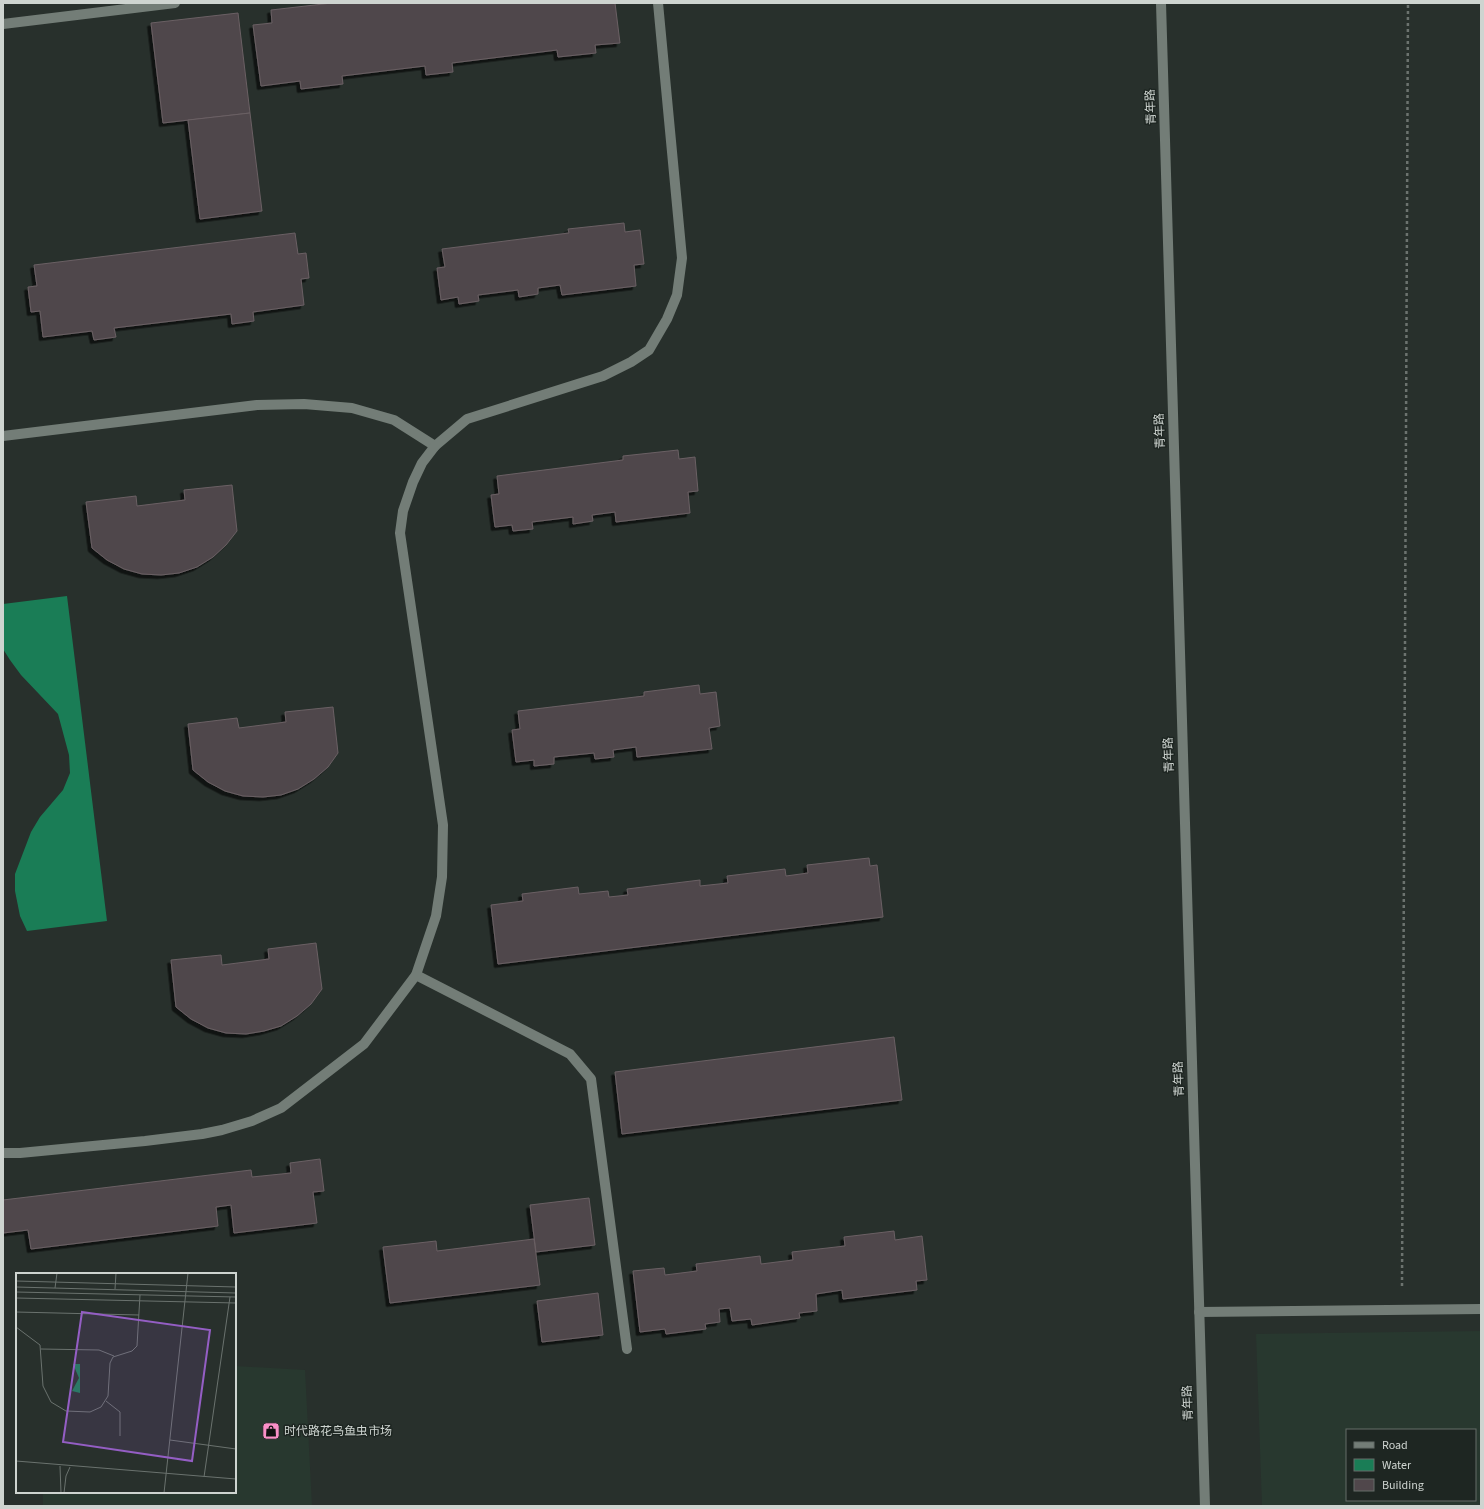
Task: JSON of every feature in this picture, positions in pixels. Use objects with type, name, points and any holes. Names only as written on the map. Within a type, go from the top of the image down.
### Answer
[{"type":"street","points":[[3,24],[175,3]]},
{"type":"street","points":[[3,1153],[20,1153],[145,1141],[222,1130],[252,1122],[281,1108],[364,1044],[416,975],[436,916],[442,877],[444,825],[400,533],[403,511],[413,482],[422,463],[435,446],[467,419],[603,376],[631,362],[648,350],[667,319],[677,295],[682,258],[658,3]]},
{"type":"street","name":"青年路","points":[[1161,3],[1204,1506]]},
{"type":"street","points":[[3,436],[257,404],[304,404],[352,408],[394,420],[435,446]]},
{"type":"street","points":[[416,975],[570,1054],[591,1080],[627,1349]]},
{"type":"street","points":[[1199,1312],[1481,1309]]},
{"type":"path","points":[[1402,1310],[1408,3]]},
{"type":"shaded area","points":[[1481,1331],[1481,1506],[1262,1506],[1256,1334]]},
{"type":"shaded area","name":"时代路花鸟鱼虫市场","points":[[236,1366],[305,1370],[312,1506],[43,1506],[43,1493],[236,1493]]},
{"type":"water","points":[[67,596],[107,921],[27,931],[20,916],[15,891],[15,874],[31,832],[40,817],[63,790],[70,773],[69,755],[58,714],[21,675],[3,649],[3,604]]},
{"type":"building","points":[[332,3],[615,3],[620,43],[595,45],[596,53],[558,57],[557,50],[452,63],[453,72],[426,75],[425,66],[342,76],[343,84],[301,89],[300,81],[261,86],[253,25],[272,23],[271,10]]},
{"type":"building","points":[[238,13],[250,113],[163,123],[151,23]]},
{"type":"building","points":[[250,113],[262,211],[200,219],[188,120]]},
{"type":"building","points":[[624,223],[625,232],[640,230],[644,264],[634,265],[636,286],[562,295],[560,285],[538,288],[538,294],[519,297],[518,290],[478,295],[479,301],[459,304],[458,297],[441,300],[437,268],[445,267],[442,249],[569,233],[568,229]]},
{"type":"building","points":[[295,233],[298,254],[306,253],[309,278],[301,279],[304,305],[253,312],[254,321],[232,324],[231,314],[114,328],[116,337],[94,340],[92,331],[43,337],[40,311],[31,312],[28,287],[37,286],[34,265]]},
{"type":"building","points":[[678,450],[679,459],[695,457],[698,491],[688,492],[690,513],[616,522],[615,512],[592,515],[593,521],[573,524],[573,517],[532,522],[533,529],[513,531],[512,525],[495,527],[491,495],[499,494],[497,476],[623,460],[623,456]]},
{"type":"building","points":[[232,485],[237,531],[226,545],[213,557],[197,567],[179,573],[161,575],[142,574],[124,569],[107,560],[92,548],[86,502],[136,496],[137,506],[185,500],[184,490]]},
{"type":"building","points":[[699,685],[700,694],[716,692],[720,726],[709,728],[712,749],[637,757],[636,747],[613,750],[614,757],[595,759],[594,753],[554,757],[554,764],[534,766],[534,760],[516,762],[512,730],[520,729],[518,711],[644,696],[644,692]]},
{"type":"building","points":[[333,707],[338,753],[328,767],[314,779],[298,789],[281,795],[263,797],[243,796],[225,791],[208,782],[193,770],[188,724],[237,718],[239,728],[286,722],[285,712]]},
{"type":"building","points":[[869,858],[870,866],[877,865],[883,917],[498,964],[491,905],[523,901],[522,894],[578,887],[579,894],[608,891],[609,897],[628,895],[627,889],[700,880],[700,886],[728,883],[727,876],[785,869],[786,876],[808,873],[807,865]]},
{"type":"building","points":[[316,943],[322,989],[311,1004],[297,1016],[281,1026],[246,1034],[226,1033],[208,1028],[191,1019],[176,1007],[171,960],[221,955],[222,965],[269,959],[268,949]]},
{"type":"building","points":[[894,1037],[902,1100],[622,1134],[615,1072]]},
{"type":"building","points":[[320,1159],[324,1191],[313,1192],[317,1223],[234,1233],[231,1205],[216,1207],[218,1226],[31,1249],[28,1230],[3,1233],[3,1200],[251,1170],[252,1177],[291,1173],[290,1163]]},
{"type":"building","points":[[589,1198],[595,1245],[536,1252],[530,1205]]},
{"type":"building","points":[[894,1231],[895,1240],[922,1236],[927,1280],[916,1281],[917,1290],[843,1299],[842,1290],[816,1294],[817,1311],[799,1313],[800,1318],[752,1325],[751,1319],[732,1321],[730,1308],[719,1309],[720,1322],[705,1324],[706,1329],[666,1334],[665,1329],[640,1332],[633,1271],[664,1268],[665,1275],[697,1271],[696,1264],[760,1256],[761,1264],[793,1260],[792,1252],[845,1246],[844,1237]]},
{"type":"building","points":[[534,1239],[540,1285],[390,1303],[383,1247],[436,1241],[437,1251]]},
{"type":"building","points":[[598,1293],[603,1335],[542,1342],[537,1301]]},
{"type":"place","name":"时代路花鸟鱼虫市场","points":[[271,1431]]}]
